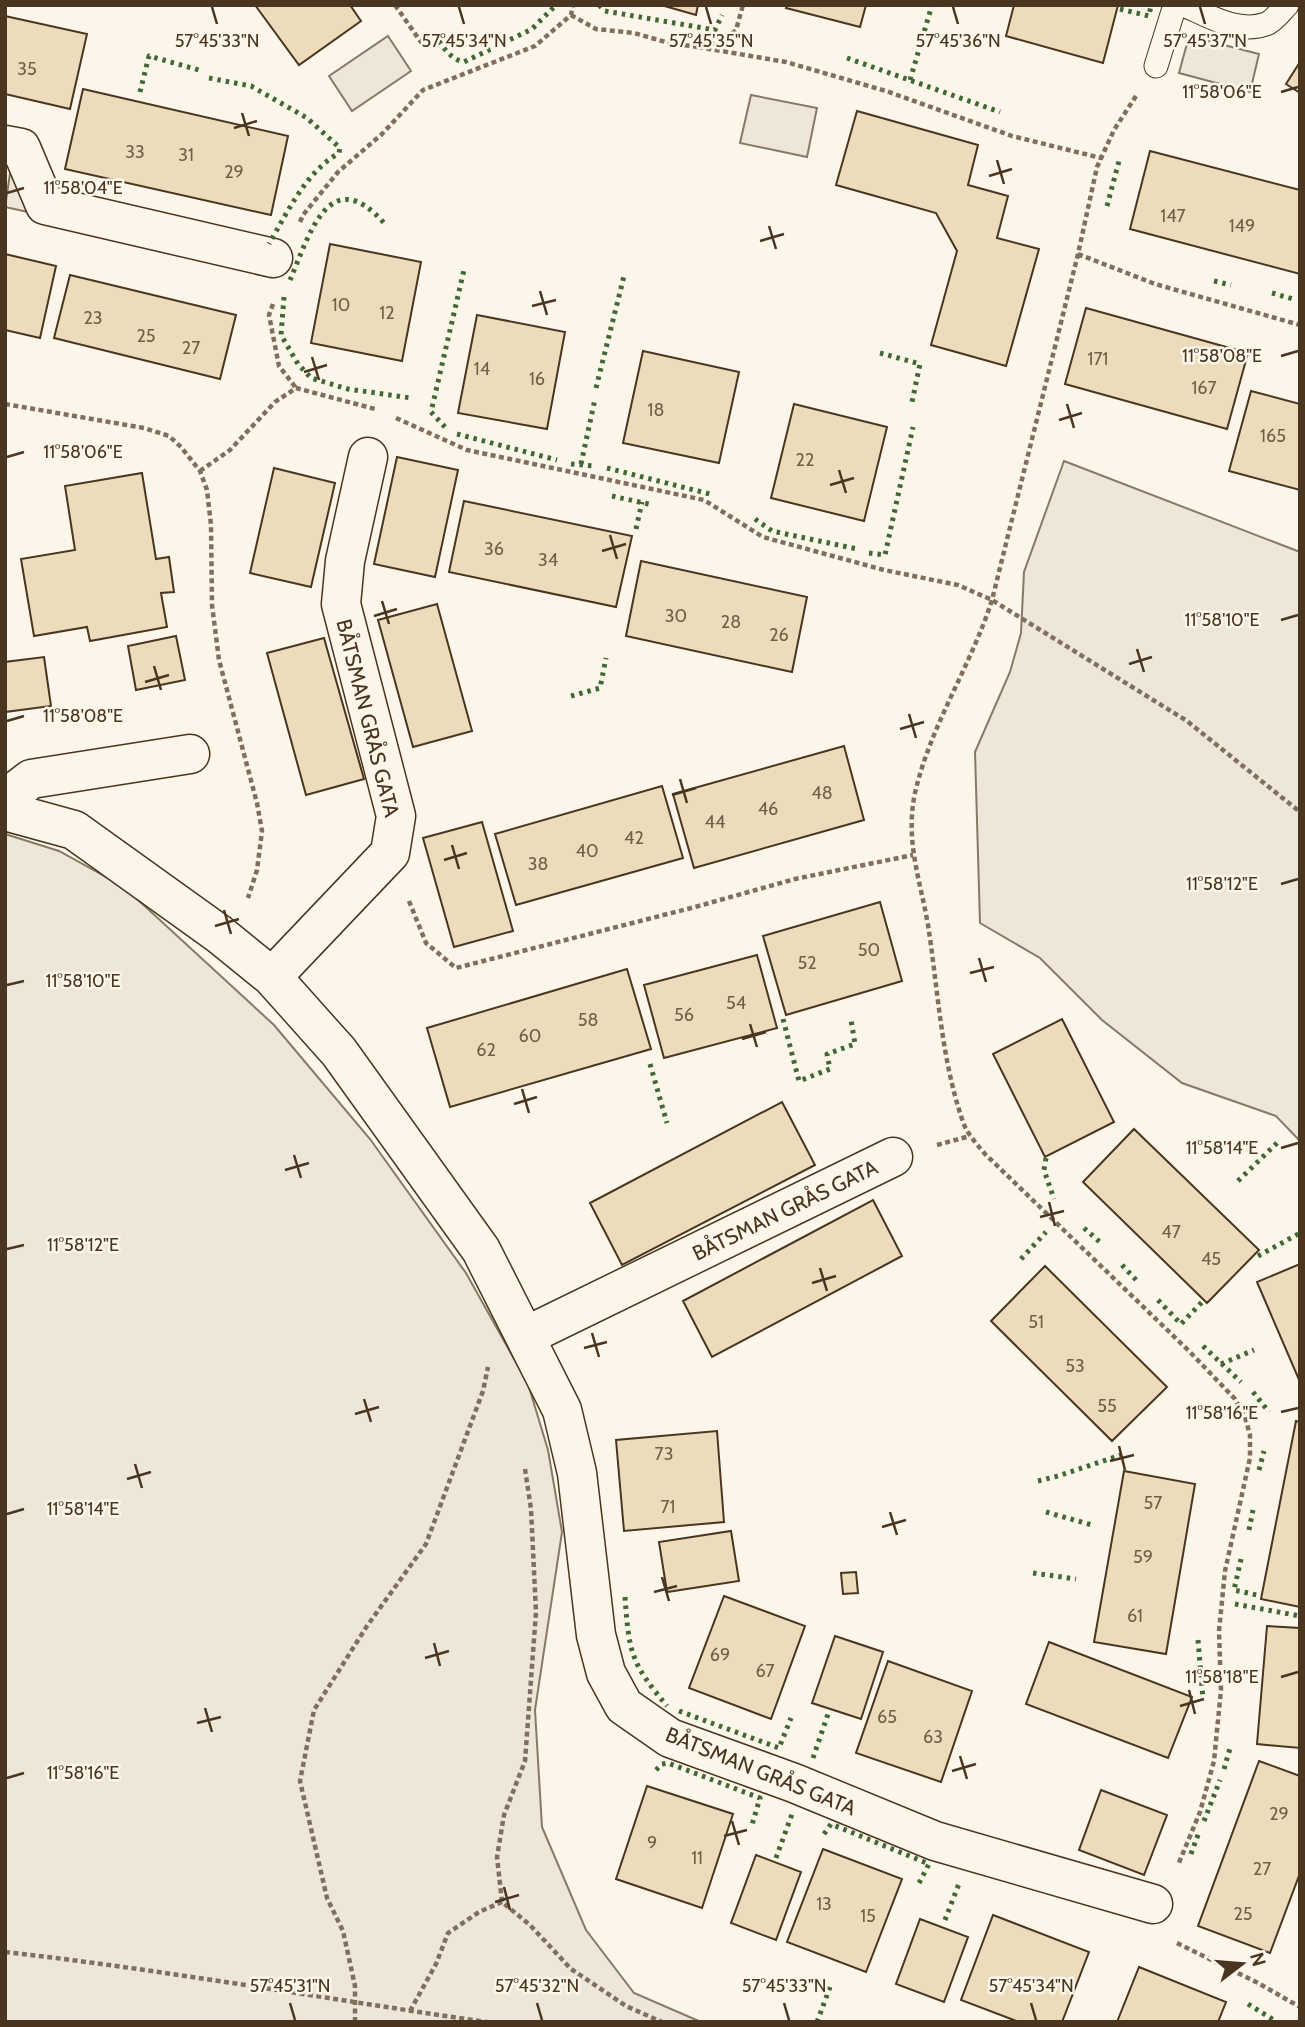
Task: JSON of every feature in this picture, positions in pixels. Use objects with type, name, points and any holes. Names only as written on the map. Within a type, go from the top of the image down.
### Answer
[{"type":"street","points":[[5,145],[21,148],[45,205],[272,258]]},
{"type":"street","name":"BÅTSMAN GRÅS GATA","points":[[368,457],[345,561],[341,604],[396,816],[390,853]]},
{"type":"street","points":[[5,799],[31,779],[190,754]]},
{"type":"street","name":"BÅTSMAN GRÅS GATA","points":[[5,811],[74,830],[219,934],[272,978],[339,1052],[439,1189],[481,1250],[562,1410],[577,1473],[596,1635],[606,1672],[624,1706],[670,1738],[794,1783],[934,1841],[1153,1904]]},
{"type":"street","points":[[272,978],[390,853]]},
{"type":"street","name":"BÅTSMAN GRÅS GATA","points":[[526,1336],[893,1157]]},
{"type":"lane","points":[[1156,66],[1175,5]]},
{"type":"lane","points":[[1184,5],[1221,21],[1246,28],[1268,23],[1287,5]]},
{"type":"path","points":[[395,5],[423,45]]},
{"type":"path","points":[[298,227],[303,215],[338,172],[382,134],[423,90],[535,46],[571,15],[573,5]]},
{"type":"path","points":[[698,47],[724,41],[736,30],[743,5]]},
{"type":"path","points":[[571,15],[596,29],[634,33],[669,43],[786,62],[886,91],[1012,136],[1101,159]]},
{"type":"path","points":[[1156,66],[1114,130],[1097,167],[992,600],[982,631],[926,754],[915,795],[910,835],[927,921],[949,1071],[962,1121],[970,1136],[985,1154],[1180,1342],[1226,1390],[1245,1417],[1250,1434],[1250,1458],[1226,1571],[1219,1630],[1221,1690],[1214,1761],[1200,1812],[1169,1885],[1153,1904],[1178,1944],[1300,2007]]},
{"type":"path","points":[[1078,254],[1156,285],[1300,325]]},
{"type":"path","points":[[273,302],[269,315],[279,366],[296,388],[377,410]]},
{"type":"path","points":[[200,471],[230,450],[275,402],[296,388]]},
{"type":"path","points":[[5,404],[144,428],[169,436],[200,471],[211,525],[212,605],[219,660],[262,831],[257,870],[247,903],[219,934]]},
{"type":"path","points":[[389,415],[467,450],[704,500],[763,537],[884,570],[958,586],[992,600],[1187,721],[1300,812]]},
{"type":"path","points":[[390,853],[426,943],[456,968],[795,879],[913,855]]},
{"type":"path","points":[[355,2022],[355,1986],[343,1931],[327,1898],[300,1781],[314,1710],[367,1626],[426,1544],[483,1391],[490,1354]]},
{"type":"path","points":[[523,1457],[531,1509],[536,1612],[525,1760],[504,1815],[497,1857],[502,1902],[530,1925],[571,1969],[626,2006],[662,2022]]},
{"type":"path","points":[[410,2011],[436,1964],[449,1933],[479,1912],[502,1902]]},
{"type":"path","points":[[5,1952],[113,1964],[487,2022]]},
{"type":"shaded area","points":[[388,36],[411,71],[352,111],[329,76]]},
{"type":"shaded area","points":[[1189,36],[1259,54],[1250,92],[1179,73]]},
{"type":"shaded area","points":[[751,95],[817,108],[807,157],[740,143]]},
{"type":"shaded area","points":[[5,152],[24,180],[29,197],[28,212],[5,207],[11,167],[5,165]]},
{"type":"shaded area","points":[[1064,461],[1300,552],[1300,1141],[1276,1116],[1182,1083],[1102,1020],[1040,958],[980,923],[975,752],[1010,672],[1021,633],[1024,572]]},
{"type":"shaded area","points":[[5,834],[59,851],[124,887],[274,1025],[370,1139],[466,1273],[528,1384],[548,1450],[562,1532],[535,1710],[542,1827],[586,1930],[634,1993],[701,2022],[5,2022]]},
{"type":"building","points":[[255,5],[350,5],[361,21],[299,65]]},
{"type":"building","points":[[661,5],[698,5],[696,15]]},
{"type":"building","points":[[787,5],[866,5],[860,27],[786,8]]},
{"type":"building","points":[[1014,5],[1118,5],[1103,63],[1006,36]]},
{"type":"building","points":[[5,16],[87,34],[70,109],[5,94]]},
{"type":"building","points":[[1300,62],[1300,93],[1286,84]]},
{"type":"building","points":[[83,89],[288,136],[271,215],[65,169]]},
{"type":"building","points":[[857,111],[978,145],[968,185],[1008,196],[997,238],[1039,249],[1006,366],[931,345],[957,251],[936,213],[836,185]]},
{"type":"building","points":[[1150,151],[1300,190],[1300,274],[1130,229]]},
{"type":"building","points":[[330,244],[421,262],[402,361],[311,343]]},
{"type":"building","points":[[5,254],[56,266],[40,338],[5,330]]},
{"type":"building","points":[[70,275],[236,315],[220,379],[54,338]]},
{"type":"building","points":[[1086,308],[1248,353],[1227,429],[1065,384]]},
{"type":"building","points":[[477,315],[565,332],[547,429],[458,413]]},
{"type":"building","points":[[643,351],[739,372],[719,463],[623,443]]},
{"type":"building","points":[[1251,391],[1300,404],[1300,490],[1229,471]]},
{"type":"building","points":[[794,404],[887,427],[864,521],[771,498]]},
{"type":"building","points":[[397,457],[458,470],[435,577],[374,564]]},
{"type":"building","points":[[274,468],[335,483],[311,587],[250,573]]},
{"type":"building","points":[[142,473],[156,559],[169,557],[174,592],[161,593],[167,627],[90,641],[87,627],[34,636],[21,559],[75,550],[65,486]]},
{"type":"building","points":[[464,501],[632,536],[616,607],[449,572]]},
{"type":"building","points":[[641,561],[807,597],[792,672],[626,636]]},
{"type":"building","points":[[437,604],[472,731],[413,747],[378,620]]},
{"type":"building","points":[[176,636],[185,680],[136,690],[128,646]]},
{"type":"building","points":[[324,638],[364,779],[306,795],[267,653]]},
{"type":"building","points":[[44,657],[51,706],[5,712],[5,662]]},
{"type":"building","points":[[844,746],[864,820],[694,868],[673,794]]},
{"type":"building","points":[[662,786],[683,858],[516,905],[495,834]]},
{"type":"building","points":[[482,822],[513,931],[454,947],[423,838]]},
{"type":"building","points":[[880,902],[902,981],[786,1015],[763,936]]},
{"type":"building","points":[[757,955],[777,1028],[664,1058],[644,985]]},
{"type":"building","points":[[627,969],[651,1049],[450,1107],[427,1028]]},
{"type":"building","points":[[1062,1019],[1114,1122],[1045,1157],[993,1054]]},
{"type":"building","points":[[782,1102],[815,1165],[622,1265],[590,1203]]},
{"type":"building","points":[[1134,1129],[1259,1250],[1207,1303],[1083,1182]]},
{"type":"building","points":[[873,1200],[902,1256],[712,1357],[683,1301]]},
{"type":"building","points":[[1300,1264],[1300,1382],[1257,1282]]},
{"type":"building","points":[[1045,1266],[1167,1387],[1112,1441],[991,1321]]},
{"type":"building","points":[[1296,1421],[1300,1422],[1300,1607],[1261,1599]]},
{"type":"building","points":[[717,1431],[724,1522],[624,1531],[616,1440]]},
{"type":"building","points":[[1124,1471],[1195,1484],[1166,1654],[1094,1642]]},
{"type":"building","points":[[731,1531],[739,1581],[667,1592],[659,1542]]},
{"type":"building","points":[[856,1572],[858,1593],[843,1594],[841,1573]]},
{"type":"building","points":[[724,1596],[805,1626],[771,1719],[689,1688]]},
{"type":"building","points":[[1267,1626],[1300,1628],[1300,1748],[1257,1744]]},
{"type":"building","points":[[835,1636],[883,1652],[861,1719],[812,1703]]},
{"type":"building","points":[[1049,1642],[1192,1697],[1168,1758],[1026,1704]]},
{"type":"building","points":[[888,1661],[972,1691],[941,1782],[856,1753]]},
{"type":"building","points":[[1259,1761],[1300,1776],[1300,1873],[1270,1953],[1198,1926]]},
{"type":"building","points":[[647,1786],[733,1814],[702,1908],[616,1879]]},
{"type":"building","points":[[1101,1790],[1167,1815],[1144,1875],[1079,1850]]},
{"type":"building","points":[[823,1849],[902,1879],[866,1972],[787,1942]]},
{"type":"building","points":[[756,1855],[801,1872],[776,1940],[731,1923]]},
{"type":"building","points":[[993,1915],[1089,1952],[1062,2022],[1019,2022],[961,2000]]},
{"type":"building","points":[[920,1919],[968,1937],[944,2002],[896,1984]]},
{"type":"building","points":[[1139,1967],[1226,2002],[1218,2022],[1117,2022]]},
{"type":"hedge","points":[[434,34],[450,55],[464,62],[532,29],[556,5]]},
{"type":"hedge","points":[[599,5],[605,11],[715,30],[722,15]]},
{"type":"hedge","points":[[910,80],[932,5]]},
{"type":"hedge","points":[[1120,9],[1149,16],[1151,5]]},
{"type":"hedge","points":[[140,92],[149,56],[199,70]]},
{"type":"hedge","points":[[847,58],[1000,112]]},
{"type":"hedge","points":[[209,78],[251,86],[307,118],[340,148],[339,153],[307,181],[269,244]]},
{"type":"hedge","points":[[1107,206],[1119,161]]},
{"type":"hedge","points":[[290,280],[314,226],[335,202],[349,200],[365,206],[384,223]]},
{"type":"hedge","points":[[445,427],[431,412],[464,270]]},
{"type":"hedge","points":[[596,388],[624,276]]},
{"type":"hedge","points":[[1214,281],[1231,285]]},
{"type":"hedge","points":[[1272,293],[1293,299]]},
{"type":"hedge","points":[[284,297],[281,335],[298,364],[311,378],[348,389],[411,398]]},
{"type":"hedge","points":[[880,353],[920,364],[912,402]]},
{"type":"hedge","points":[[581,464],[595,399]]},
{"type":"hedge","points":[[869,553],[885,555],[913,427]]},
{"type":"hedge","points":[[457,434],[557,460]]},
{"type":"hedge","points":[[571,464],[595,466]]},
{"type":"hedge","points":[[607,468],[710,494]]},
{"type":"hedge","points":[[612,496],[653,505]]},
{"type":"hedge","points":[[636,529],[642,502]]},
{"type":"hedge","points":[[755,519],[772,531],[857,549]]},
{"type":"hedge","points":[[571,696],[600,688],[606,658]]},
{"type":"hedge","points":[[783,1019],[799,1081],[830,1069],[827,1054],[855,1044],[851,1020]]},
{"type":"hedge","points":[[650,1064],[667,1123]]},
{"type":"hedge","points":[[1238,1181],[1278,1142]]},
{"type":"hedge","points":[[1046,1158],[1044,1170],[1054,1199]]},
{"type":"hedge","points":[[1084,1228],[1102,1244]]},
{"type":"hedge","points":[[1021,1259],[1046,1232]]},
{"type":"hedge","points":[[1258,1256],[1300,1233]]},
{"type":"hedge","points":[[1122,1265],[1139,1283]]},
{"type":"hedge","points":[[1158,1300],[1181,1324],[1202,1302]]},
{"type":"hedge","points":[[1203,1346],[1241,1382]]},
{"type":"hedge","points":[[1221,1364],[1254,1350]]},
{"type":"hedge","points":[[1253,1392],[1269,1412]]},
{"type":"hedge","points":[[1259,1470],[1264,1451]]},
{"type":"hedge","points":[[1038,1481],[1121,1455]]},
{"type":"hedge","points":[[1249,1530],[1253,1510]]},
{"type":"hedge","points":[[1046,1512],[1092,1525]]},
{"type":"hedge","points":[[1241,1559],[1234,1590],[1257,1595]]},
{"type":"hedge","points":[[1033,1573],[1076,1579]]},
{"type":"hedge","points":[[625,1597],[628,1632],[634,1656],[646,1679],[667,1706]]},
{"type":"hedge","points":[[1235,1604],[1300,1616]]},
{"type":"hedge","points":[[1198,1640],[1203,1699]]},
{"type":"hedge","points":[[679,1711],[779,1748],[791,1718]]},
{"type":"hedge","points":[[813,1758],[829,1711]]},
{"type":"hedge","points":[[1224,1769],[1231,1745]]},
{"type":"hedge","points":[[656,1770],[662,1764],[668,1763],[760,1798],[751,1828]]},
{"type":"hedge","points":[[1204,1821],[1220,1780]]},
{"type":"hedge","points":[[776,1858],[792,1814]]},
{"type":"hedge","points":[[824,1834],[831,1824],[929,1864],[918,1885]]},
{"type":"hedge","points":[[1191,1854],[1199,1832]]},
{"type":"hedge","points":[[945,1920],[960,1881]]},
{"type":"hedge","points":[[817,2022],[830,1987]]},
{"type":"hedge","points":[[1248,2004],[1277,2022]]}]
